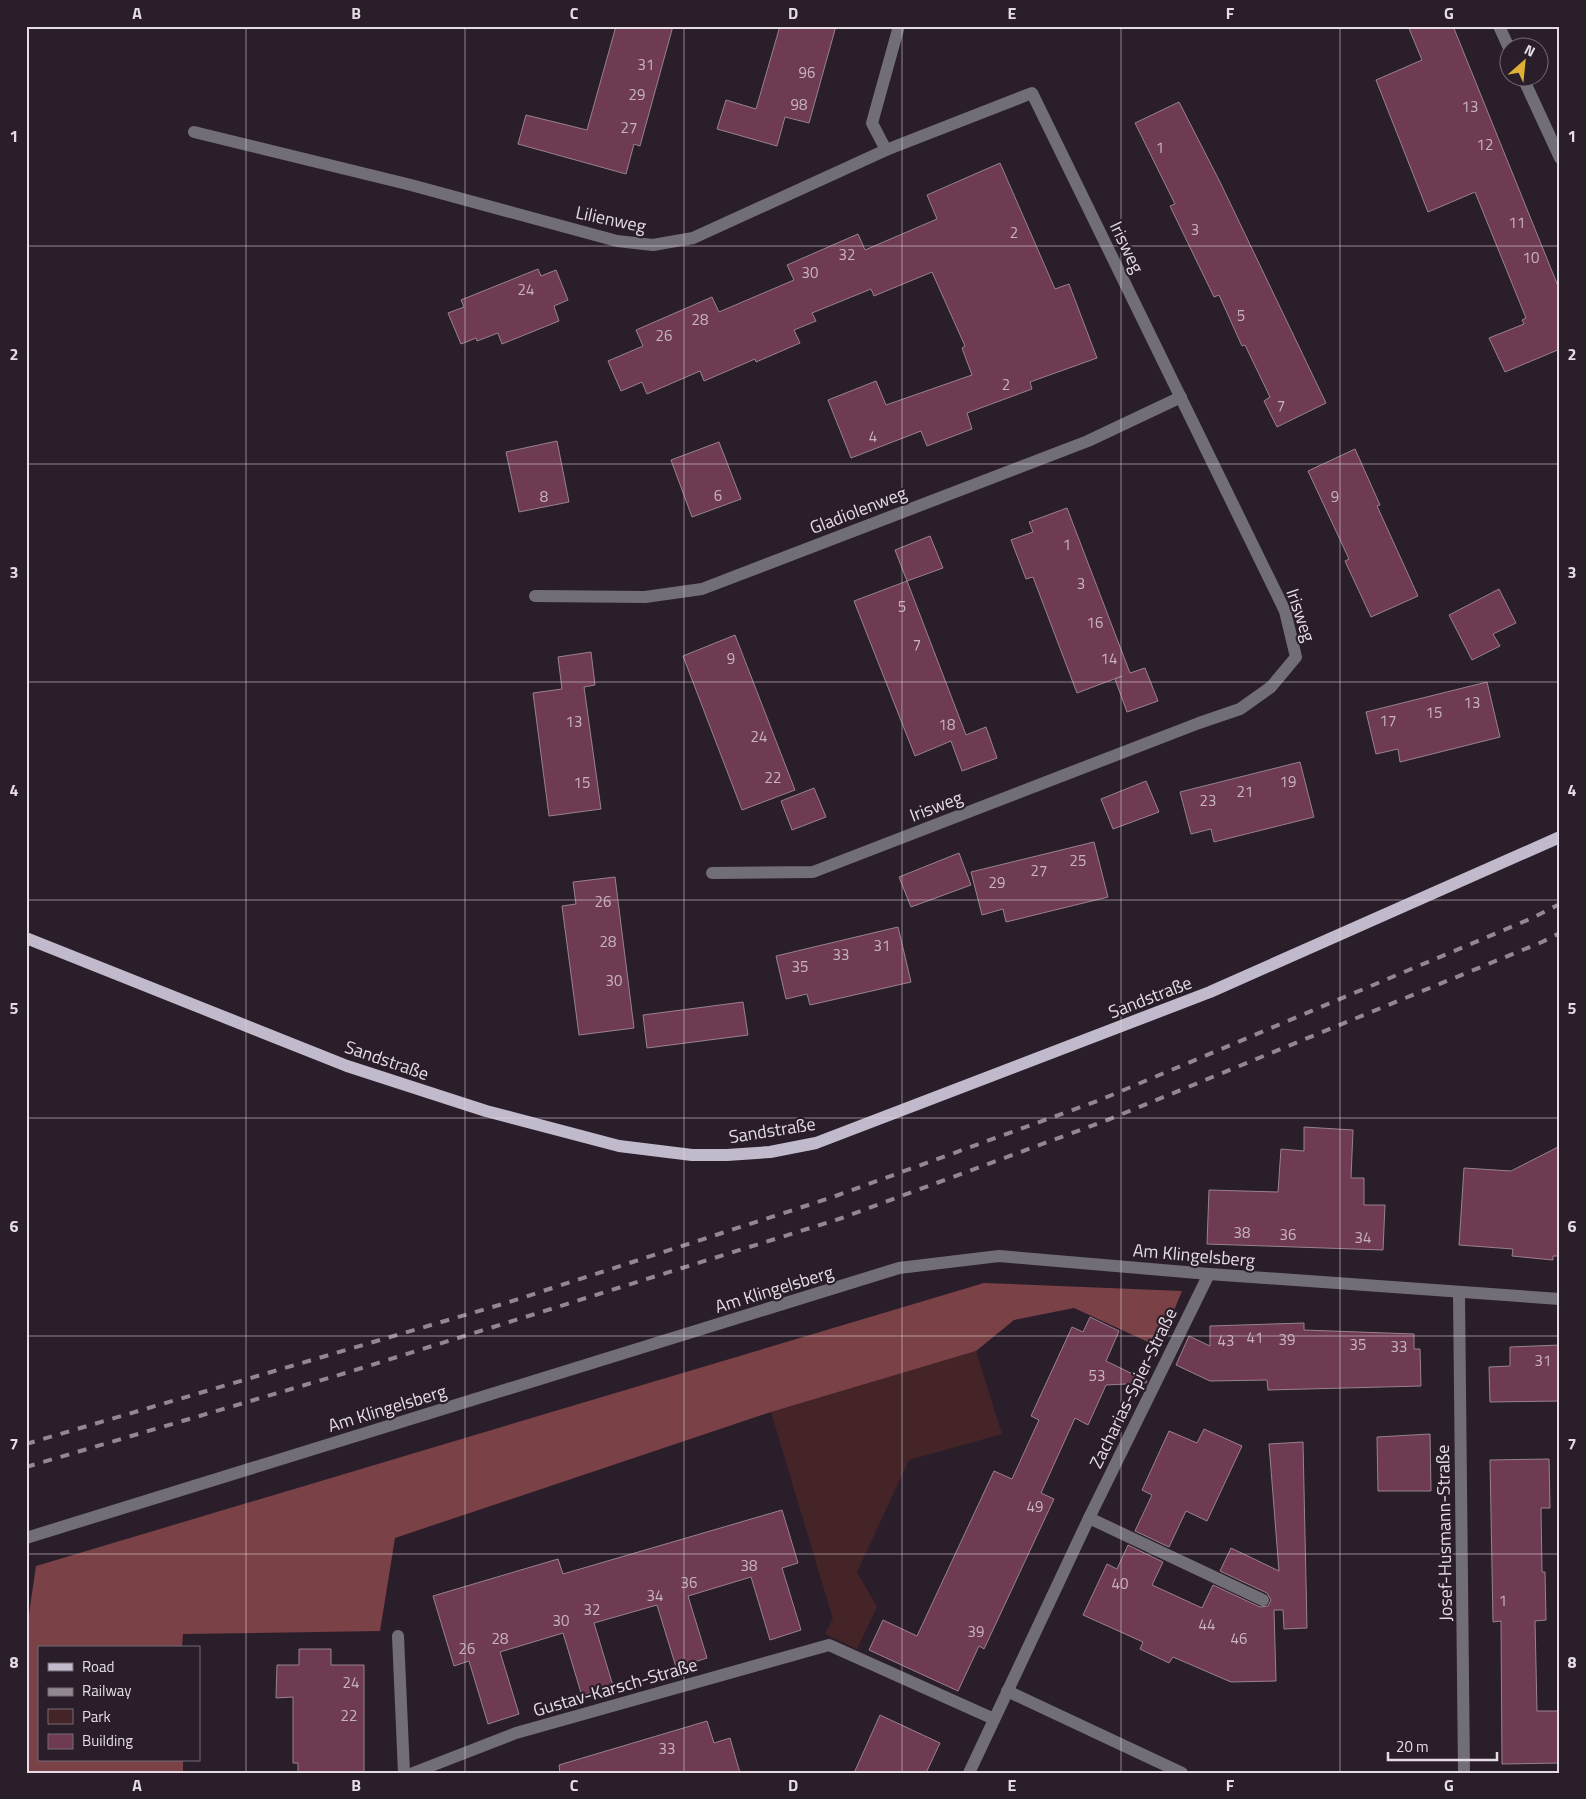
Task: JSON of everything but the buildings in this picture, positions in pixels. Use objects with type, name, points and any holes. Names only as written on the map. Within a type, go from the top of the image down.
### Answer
[{"type":"main road","name":"Sandstraße","points":[[26,938],[347,1066],[486,1111],[619,1146],[692,1154],[727,1155],[770,1152],[816,1143],[1192,1000],[1560,837]]},
{"type":"street","points":[[886,150],[872,123],[899,26]]},
{"type":"street","points":[[1499,26],[1504,38]]},
{"type":"street","points":[[1528,88],[1560,158]]},
{"type":"street","name":"Lilienweg","points":[[194,132],[411,186],[617,241],[653,245],[693,238],[886,150],[1032,93]]},
{"type":"street","name":"Irisweg","points":[[712,873],[813,872],[1240,709],[1271,687],[1296,657],[1285,611],[1032,93]]},
{"type":"street","name":"Gladiolenweg","points":[[535,596],[645,597],[702,589],[1088,441],[1180,397]]},
{"type":"street","name":"Am Klingelsberg","points":[[26,1538],[899,1268],[999,1256],[1208,1274],[1560,1299]]},
{"type":"street","name":"Zacharias-Spier-Straße","points":[[969,1773],[1089,1518],[1208,1274]]},
{"type":"street","name":"Josef-Husmann-Straße","points":[[1459,1293],[1464,1773]]},
{"type":"street","points":[[1089,1518],[1263,1600]]},
{"type":"street","points":[[398,1636],[404,1773]]},
{"type":"street","name":"Gustav-Karsch-Straße","points":[[413,1773],[516,1733],[829,1646],[994,1718]]},
{"type":"street","points":[[1007,1691],[1182,1773]]},
{"type":"green space","points":[[976,1351],[1002,1434],[909,1460],[857,1572],[877,1607],[857,1649],[825,1634],[833,1619],[771,1412]]},
{"type":"shaded area","points":[[984,1283],[1182,1291],[1159,1347],[1074,1308],[1014,1320],[976,1351],[771,1412],[395,1538],[380,1631],[183,1634],[182,1646],[38,1646],[38,1762],[183,1762],[183,1773],[26,1773],[26,1634],[36,1566]]},
{"type":"railway","points":[[26,1444],[506,1303],[830,1198],[1100,1100],[1530,919],[1560,904]]},
{"type":"railway","points":[[26,1467],[349,1372],[839,1219],[1110,1119],[1560,933]]}]
